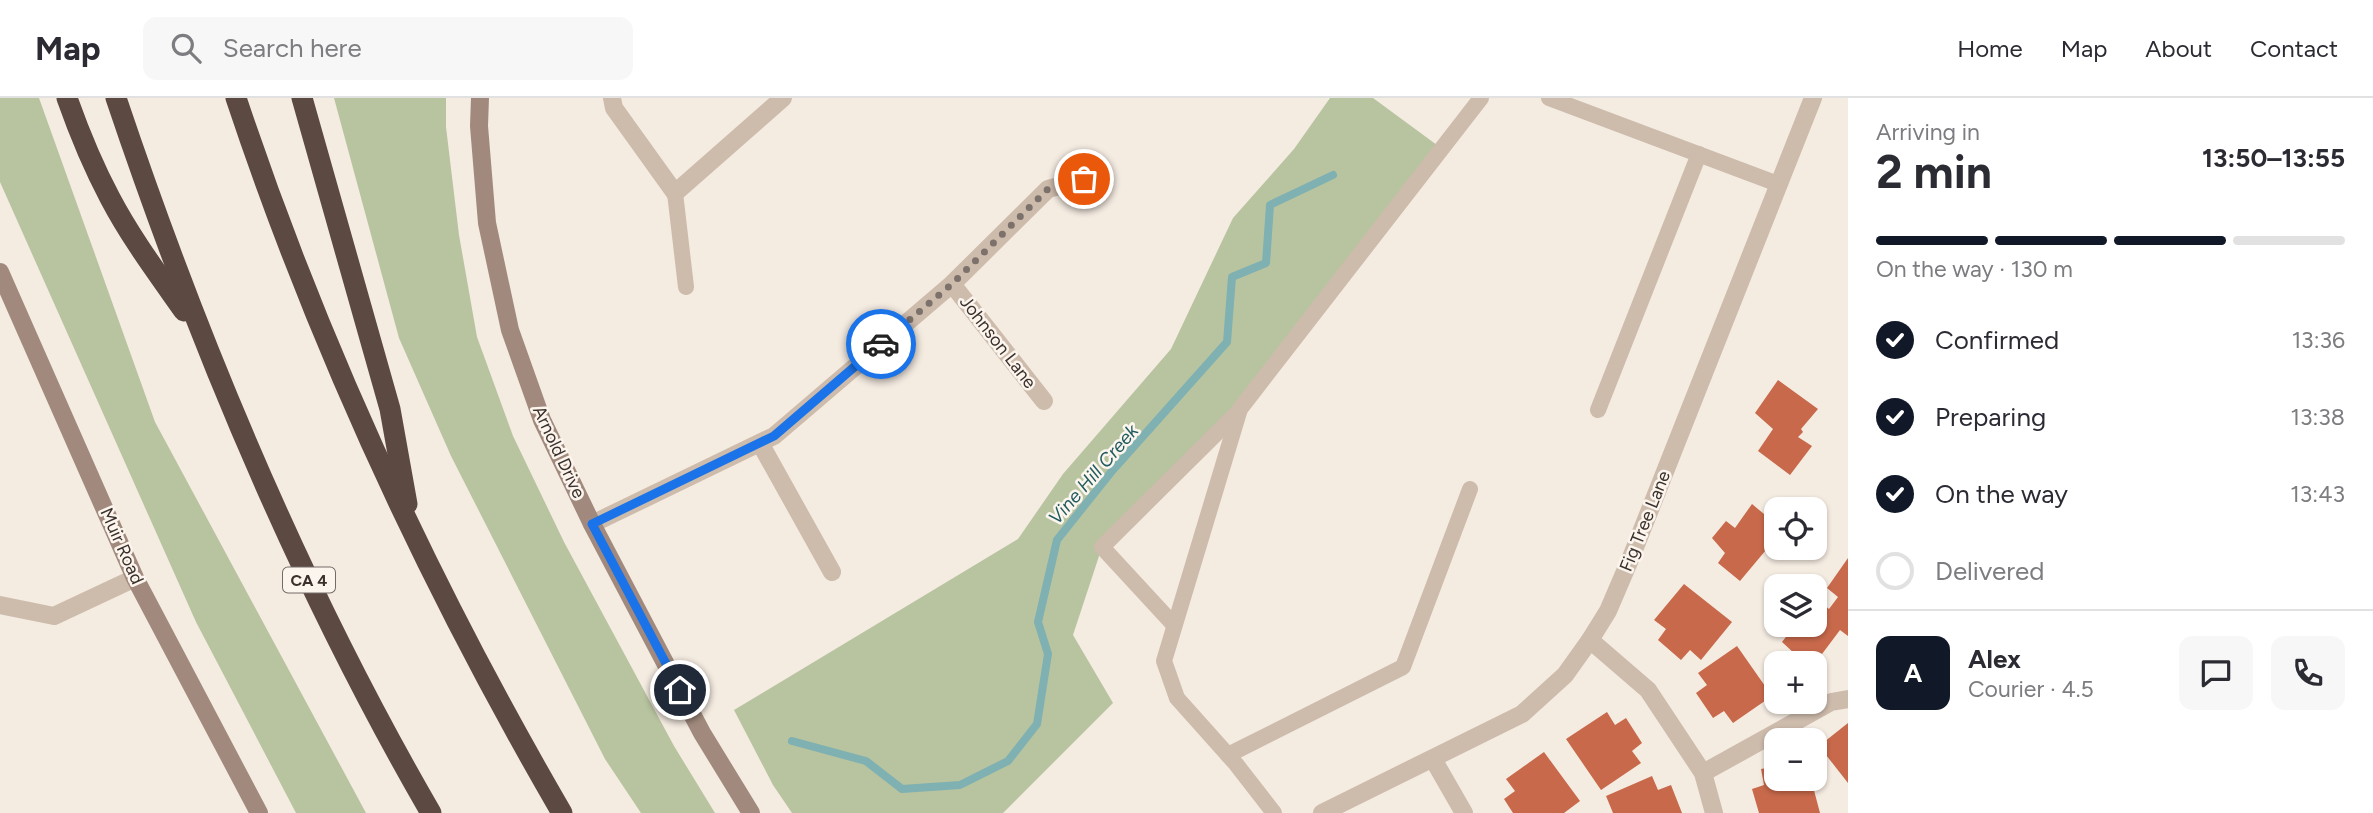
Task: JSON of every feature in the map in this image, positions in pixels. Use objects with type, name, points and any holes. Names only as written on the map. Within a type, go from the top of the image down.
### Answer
[{"type":"highway","points":[[66,98],[110,198],[143,254],[203,339]]},
{"type":"highway","name":"CA 4","points":[[116,98],[203,339],[254,462],[328,620],[431,813]]},
{"type":"highway","points":[[236,98],[268,190],[360,420],[411,530],[475,657],[562,813]]},
{"type":"highway","points":[[302,98],[390,409],[411,530]]},
{"type":"street","name":"Arnold Drive","points":[[480,98],[479,126],[487,223],[510,330],[542,420],[592,524],[702,733],[751,813]]},
{"type":"street","points":[[612,98],[614,108],[675,193],[783,98]]},
{"type":"street","name":"Fig Tree Lane","points":[[1322,813],[1522,713],[1565,675],[1590,640],[1608,611],[1627,566],[1813,98]]},
{"type":"street","points":[[592,524],[774,436],[952,284],[1048,189],[1102,174]]},
{"type":"street","name":"Muir Road","points":[[0,272],[135,578],[259,813]]},
{"type":"street","name":"Johnson Lane","points":[[952,284],[1044,401]]},
{"type":"street","points":[[760,443],[832,572]]},
{"type":"street","points":[[0,605],[54,616],[135,578]]},
{"type":"street","points":[[1590,640],[1648,690],[1703,773],[1714,813]]},
{"type":"street","points":[[1703,773],[1832,702],[1848,699]]},
{"type":"street","points":[[1433,759],[1464,813]]},
{"type":"lane","points":[[1549,98],[1778,184]]},
{"type":"lane","points":[[1174,625],[1102,547],[1240,409],[1471,101]]},
{"type":"lane","points":[[1598,410],[1699,154]]},
{"type":"lane","points":[[675,193],[686,287]]},
{"type":"lane","points":[[1240,409],[1164,661],[1177,698],[1228,755],[1274,813]]},
{"type":"lane","points":[[1228,755],[1403,667],[1470,489]]},
{"type":"green space","points":[[0,98],[39,98],[155,422],[366,813],[296,813],[196,622],[0,182]]},
{"type":"green space","points":[[334,98],[446,98],[446,127],[459,235],[477,337],[513,436],[564,542],[674,746],[715,813],[641,813],[605,759],[451,456],[399,338]]},
{"type":"green space","points":[[1330,98],[1373,98],[1441,148],[1240,409],[1102,547],[1073,635],[1113,703],[1003,813],[792,813],[773,785],[734,710],[1018,539],[1063,474],[1171,349],[1233,218],[1294,149]]},
{"type":"building","points":[[1778,380],[1818,409],[1801,429],[1803,432],[1798,437],[1812,446],[1790,475],[1758,451],[1773,429],[1755,413]]},
{"type":"building","points":[[1752,504],[1764,514],[1764,552],[1740,581],[1718,563],[1725,553],[1712,538],[1726,521],[1735,528]]},
{"type":"building","points":[[1848,558],[1848,636],[1840,630],[1824,651],[1792,651],[1782,642],[1786,637],[1827,637],[1827,607],[1829,609],[1838,597],[1827,588]]},
{"type":"building","points":[[1684,584],[1732,622],[1701,660],[1690,650],[1681,660],[1658,640],[1666,629],[1654,620]]},
{"type":"building","points":[[1737,646],[1764,685],[1764,702],[1733,723],[1724,711],[1713,718],[1696,693],[1707,685],[1698,673]]},
{"type":"building","points":[[1607,712],[1615,725],[1626,718],[1642,743],[1632,751],[1641,763],[1601,790],[1566,739]]},
{"type":"building","points":[[1848,723],[1848,783],[1827,756],[1827,740]]},
{"type":"building","points":[[1544,752],[1580,801],[1564,813],[1513,813],[1504,799],[1515,791],[1506,779]]},
{"type":"building","points":[[1652,776],[1658,790],[1671,785],[1682,813],[1613,813],[1606,796]]},
{"type":"building","points":[[1764,785],[1764,791],[1814,791],[1820,813],[1759,813],[1752,789]]},
{"type":"waterway","name":"Vine Hill Creek","points":[[792,741],[866,761],[902,789],[960,785],[1008,761],[1037,724],[1048,654],[1038,622],[1057,540],[1112,471],[1227,342],[1232,277],[1266,263],[1270,205],[1333,175]]},
{"type":"way so far","points":[[881,344],[952,284],[1048,189],[1084,179]]},
{"type":"route","points":[[680,690],[592,524],[774,436],[881,344]]}]
